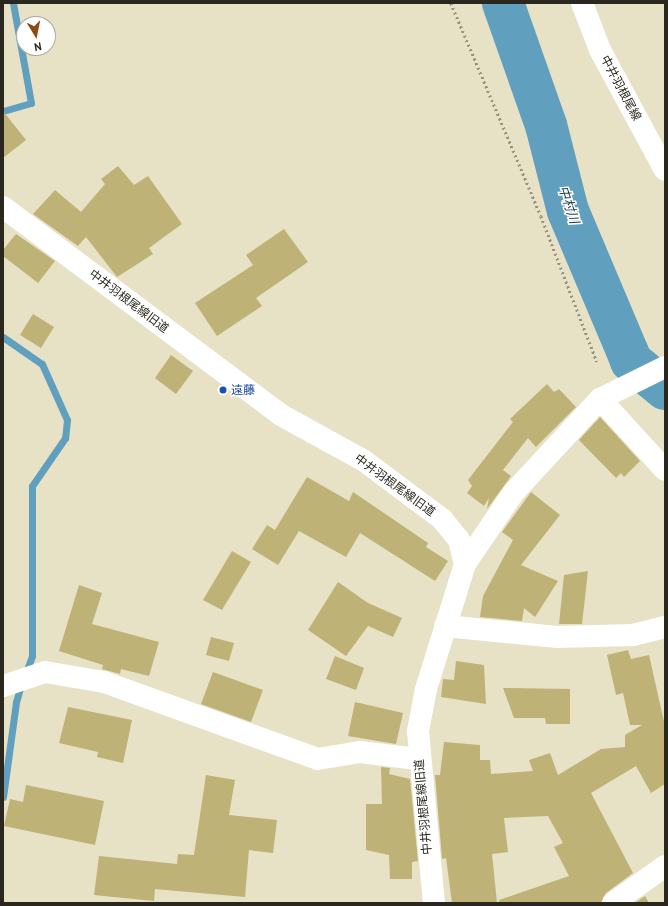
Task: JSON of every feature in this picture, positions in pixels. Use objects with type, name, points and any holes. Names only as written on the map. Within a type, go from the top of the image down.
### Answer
[{"type":"street","name":"中井羽根尾線","points":[[582,3],[600,50],[665,170]]},
{"type":"street","name":"中井羽根尾線旧道","points":[[3,207],[280,415],[363,460],[442,519],[459,540],[465,564],[445,626],[418,731],[418,759],[430,900]]},
{"type":"street","points":[[465,564],[514,492],[606,395],[665,367]]},
{"type":"street","points":[[606,395],[665,470]]},
{"type":"street","points":[[445,626],[557,637],[633,635],[665,627]]},
{"type":"street","points":[[3,686],[45,672],[104,682],[318,760],[360,752],[418,759]]},
{"type":"street","points":[[612,903],[662,875]]},
{"type":"path","points":[[451,3],[541,216],[597,362]]},
{"type":"building","points":[[3,111],[26,140],[3,158]]},
{"type":"building","points":[[118,166],[134,185],[148,176],[182,224],[149,248],[153,254],[117,277],[86,237],[78,246],[33,214],[55,190],[81,212],[105,184],[101,179]]},
{"type":"building","points":[[284,229],[308,262],[256,298],[262,306],[217,336],[195,303],[253,265],[246,255]]},
{"type":"building","points":[[16,234],[55,261],[38,283],[3,256],[3,250]]},
{"type":"building","points":[[33,314],[54,327],[41,348],[20,335]]},
{"type":"building","points":[[171,355],[193,371],[176,394],[155,378]]},
{"type":"building","points":[[547,384],[554,392],[559,389],[576,407],[536,447],[528,438],[503,470],[511,476],[487,509],[489,498],[484,506],[467,493],[472,486],[468,480],[513,422],[510,419]]},
{"type":"building","points":[[600,417],[640,461],[624,477],[621,473],[616,478],[579,440]]},
{"type":"building","points":[[307,477],[349,501],[353,492],[428,543],[426,547],[448,561],[435,581],[360,533],[346,557],[299,531],[278,565],[252,549],[267,525],[275,530]]},
{"type":"building","points":[[531,492],[560,515],[521,565],[558,581],[535,617],[524,608],[522,621],[480,617],[483,596],[513,540],[502,532]]},
{"type":"building","points":[[232,551],[251,562],[222,610],[203,600]]},
{"type":"building","points":[[588,571],[582,624],[559,624],[564,575]]},
{"type":"building","points":[[338,582],[368,603],[402,618],[393,637],[368,626],[346,656],[308,630]]},
{"type":"building","points":[[79,585],[102,593],[92,624],[159,642],[149,676],[121,669],[120,674],[102,669],[103,665],[59,651]]},
{"type":"building","points":[[211,637],[234,643],[229,661],[206,655]]},
{"type":"building","points":[[628,650],[631,659],[649,655],[665,726],[665,784],[651,793],[636,766],[591,793],[633,873],[606,893],[601,903],[499,903],[499,900],[569,876],[554,847],[563,843],[548,816],[504,818],[508,852],[492,854],[497,903],[452,903],[446,858],[442,859],[435,775],[440,775],[444,742],[480,745],[480,760],[490,760],[491,774],[533,771],[529,760],[550,753],[558,775],[601,749],[625,747],[625,735],[642,725],[630,725],[623,693],[616,695],[607,655]]},
{"type":"building","points":[[335,656],[364,668],[356,690],[326,679]]},
{"type":"building","points":[[456,661],[484,665],[486,704],[441,697],[443,679],[454,680]]},
{"type":"building","points":[[213,672],[263,690],[251,722],[201,704]]},
{"type":"building","points":[[503,688],[570,689],[570,724],[546,724],[545,718],[514,718]]},
{"type":"building","points":[[355,702],[403,713],[396,744],[348,736]]},
{"type":"building","points":[[68,707],[132,720],[123,763],[97,757],[98,752],[59,743]]},
{"type":"building","points":[[381,767],[390,768],[389,774],[410,779],[418,861],[412,862],[412,879],[390,879],[389,855],[366,850],[366,804],[382,804]]},
{"type":"building","points":[[206,775],[235,780],[229,815],[277,820],[273,853],[249,850],[245,897],[155,889],[154,901],[94,895],[99,856],[177,864],[178,854],[194,855]]},
{"type":"building","points":[[26,785],[104,801],[95,845],[4,826],[10,799],[23,802]]},
{"type":"building","points":[[645,896],[649,903],[635,903]]},
{"type":"waterway","points":[[3,111],[31,103],[13,3]]},
{"type":"waterway","name":"中村川","points":[[503,3],[546,125],[568,211],[631,361],[665,389]]},
{"type":"waterway","points":[[3,337],[42,364],[67,420],[65,438],[32,486],[32,656],[25,675]]},
{"type":"waterway","points":[[3,797],[16,702],[21,685]]},
{"type":"place","name":"遠藤","points":[[223,390]]}]
